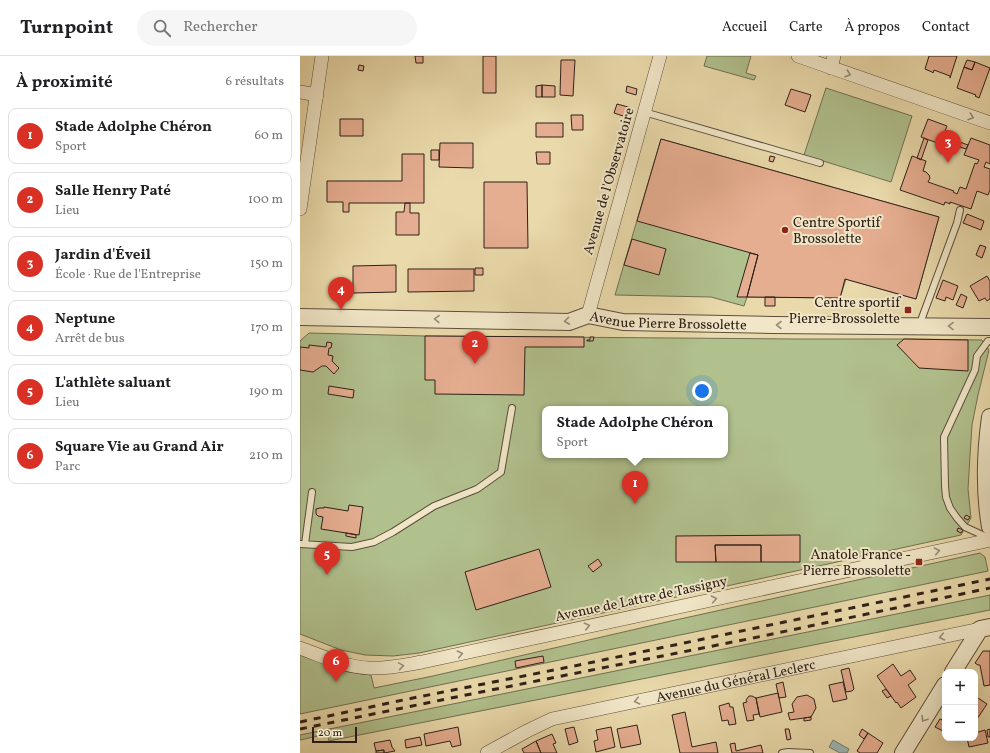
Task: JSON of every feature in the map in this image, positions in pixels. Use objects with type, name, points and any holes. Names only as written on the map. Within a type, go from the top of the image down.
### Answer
[{"type":"street","points":[[300,209],[322,56]]},
{"type":"street","name":"Avenue de l'Observatoire","points":[[588,315],[660,56]]},
{"type":"street","points":[[798,56],[832,62],[990,123]]},
{"type":"street","points":[[300,92],[317,95]]},
{"type":"street","name":"Avenue Pierre Brossolette","points":[[300,317],[569,322],[588,315],[623,322],[990,327]]},
{"type":"street","points":[[990,417],[986,466],[987,502],[990,527]]},
{"type":"street","name":"Avenue de Lattre de Tassigny","points":[[300,648],[352,666],[369,668],[395,667],[990,539]]},
{"type":"street","points":[[955,669],[985,628]]},
{"type":"street","name":"Avenue du Général Leclerc","points":[[487,753],[526,731],[552,719],[985,628]]},
{"type":"street","points":[[903,753],[942,691]]},
{"type":"lane","points":[[644,112],[820,164]]},
{"type":"lane","points":[[919,326],[957,223],[960,210]]},
{"type":"lane","points":[[990,341],[977,356],[975,370],[944,437],[945,486],[946,497],[950,508],[965,527],[990,539]]},
{"type":"lane","points":[[312,492],[302,544],[352,547],[374,542],[393,532],[434,506],[477,489],[501,472],[512,408]]},
{"type":"lane","points":[[782,753],[810,753]]},
{"type":"green space","points":[[707,56],[751,56],[746,73],[756,76],[754,80],[704,66]]},
{"type":"green space","points":[[826,88],[912,116],[891,182],[804,155]]},
{"type":"green space","name":"Centre Sportif Brossolette","points":[[661,139],[939,217],[916,299],[846,279],[840,298],[747,297],[744,306],[711,297],[615,295]]},
{"type":"green space","points":[[309,333],[425,336],[982,340],[989,350],[972,425],[968,489],[971,518],[961,535],[419,653],[393,656],[365,655],[341,650],[300,634],[300,341]]},
{"type":"green space","points":[[980,553],[985,557],[988,571],[300,714],[300,655],[348,672],[371,675],[374,688]]},
{"type":"green space","points":[[990,595],[990,610],[329,741],[327,734],[300,740],[300,735]]},
{"type":"water","points":[[833,740],[849,749],[847,753],[840,753],[829,747]]},
{"type":"building","points":[[415,56],[423,56],[423,63],[416,63]]},
{"type":"building","points":[[483,56],[496,56],[496,93],[483,93]]},
{"type":"building","points":[[929,56],[957,56],[950,78],[950,76],[934,70],[933,73],[925,69]]},
{"type":"building","points":[[561,60],[575,60],[573,96],[560,95]]},
{"type":"building","points":[[967,60],[975,62],[972,70],[964,67]]},
{"type":"building","points":[[975,62],[990,68],[979,98],[975,96],[976,95],[957,88],[964,67],[972,70]]},
{"type":"building","points":[[359,65],[364,66],[363,71],[358,70]]},
{"type":"building","points":[[542,85],[555,86],[555,97],[542,97]]},
{"type":"building","points":[[542,85],[542,97],[536,97],[536,86]]},
{"type":"building","points":[[627,86],[637,89],[636,95],[626,92]]},
{"type":"building","points":[[791,89],[811,95],[805,112],[785,105]]},
{"type":"building","points":[[617,104],[632,108],[629,118],[614,113]]},
{"type":"building","points":[[571,115],[583,115],[583,130],[572,130]]},
{"type":"building","points":[[340,119],[363,119],[363,136],[340,136]]},
{"type":"building","points":[[928,119],[947,126],[940,144],[921,137]]},
{"type":"building","points":[[536,123],[563,123],[563,137],[536,137]]},
{"type":"building","points":[[943,136],[968,145],[966,149],[941,141]]},
{"type":"building","points":[[924,138],[928,140],[921,160],[917,158]]},
{"type":"building","points":[[971,138],[990,145],[990,164],[986,162],[984,167],[990,169],[990,190],[988,195],[977,191],[971,209],[950,202],[950,204],[945,202],[944,205],[900,190],[912,156],[926,161],[923,171],[929,175],[930,178],[928,182],[954,191],[953,192],[957,194],[960,187],[966,189],[975,163],[977,164],[979,160],[964,155]]},
{"type":"building","name":"Centre Sportif Brossolette","points":[[661,139],[939,217],[916,299],[845,279],[840,298],[747,297],[758,255],[637,221]]},
{"type":"building","points":[[440,143],[473,143],[473,168],[439,167]]},
{"type":"building","points":[[431,150],[439,150],[439,160],[431,160]]},
{"type":"building","points":[[536,152],[550,152],[550,164],[537,164]]},
{"type":"building","points":[[402,154],[424,154],[424,203],[349,203],[349,212],[343,212],[343,202],[327,202],[327,181],[402,181]]},
{"type":"building","points":[[770,156],[775,157],[773,162],[769,161]]},
{"type":"building","points":[[484,182],[527,182],[528,248],[484,248]]},
{"type":"building","points":[[405,203],[410,203],[410,213],[419,213],[419,235],[396,235],[396,212],[404,212]]},
{"type":"building","points":[[967,214],[984,221],[981,230],[963,223]]},
{"type":"building","points":[[632,239],[666,249],[659,275],[624,265]]},
{"type":"building","points":[[980,245],[986,247],[982,258],[976,255]]},
{"type":"building","points":[[750,253],[758,255],[747,297],[737,297]]},
{"type":"building","points":[[396,265],[396,292],[353,293],[353,266]]},
{"type":"building","points":[[475,268],[483,268],[483,275],[475,275]]},
{"type":"building","points":[[408,269],[474,269],[474,291],[408,292]]},
{"type":"building","points":[[987,276],[990,281],[990,299],[987,301],[985,298],[979,301],[970,286]]},
{"type":"building","points":[[943,280],[958,286],[953,300],[946,297],[945,301],[936,298]]},
{"type":"building","points":[[961,294],[967,297],[963,308],[956,305]]},
{"type":"building","points":[[765,297],[775,297],[775,306],[765,306]]},
{"type":"building","points":[[425,336],[584,337],[584,347],[525,347],[524,395],[435,394],[435,380],[425,380]]},
{"type":"building","points":[[590,337],[594,337],[593,341],[587,341],[590,340]]},
{"type":"building","points":[[904,339],[968,340],[968,371],[919,368],[897,345]]},
{"type":"building","points":[[327,342],[332,343],[331,348],[329,348],[328,355],[333,356],[332,361],[339,368],[334,374],[326,366],[322,366],[313,372],[300,370],[300,347],[309,348],[309,345],[326,347]]},
{"type":"building","points":[[329,386],[354,390],[353,398],[328,394]]},
{"type":"building","points":[[349,505],[363,507],[359,535],[321,529],[323,517],[316,514],[316,509],[324,507],[348,511]]},
{"type":"building","points":[[966,515],[970,517],[968,520],[964,518]]},
{"type":"building","points":[[958,528],[963,530],[961,533],[957,531]]},
{"type":"building","points":[[346,533],[356,535],[356,538],[346,536]]},
{"type":"building","points":[[800,535],[800,562],[761,562],[761,545],[715,545],[716,562],[676,562],[676,536]]},
{"type":"building","points":[[715,545],[761,545],[761,562],[716,562]]},
{"type":"building","points":[[539,549],[551,587],[476,610],[465,572]]},
{"type":"building","points":[[598,559],[602,565],[593,572],[588,566]]},
{"type":"building","points":[[983,651],[990,651],[990,685],[984,686],[980,665],[975,663]]},
{"type":"building","points":[[543,656],[544,662],[516,668],[515,661]]},
{"type":"building","points":[[893,664],[901,676],[910,670],[916,679],[908,685],[916,697],[901,708],[877,676]]},
{"type":"building","points":[[849,668],[854,689],[846,692],[841,670]]},
{"type":"building","points":[[783,682],[786,697],[779,698],[776,684]]},
{"type":"building","points":[[843,682],[847,699],[833,702],[829,685]]},
{"type":"building","points":[[886,689],[891,696],[887,698],[882,691]]},
{"type":"building","points":[[778,693],[782,712],[760,717],[756,698]]},
{"type":"building","points":[[807,695],[814,699],[816,708],[811,717],[790,720],[788,713],[794,712],[792,704],[797,697]]},
{"type":"building","points":[[749,696],[756,698],[759,714],[753,715],[754,720],[747,721],[743,703],[747,702],[746,700]]},
{"type":"building","points":[[978,698],[987,704],[978,718]]},
{"type":"building","points":[[729,703],[730,707],[733,707],[736,724],[729,725],[728,720],[722,721],[719,706]]},
{"type":"building","points":[[685,712],[692,747],[716,742],[718,753],[680,753],[672,715]]},
{"type":"building","points":[[811,717],[811,720],[804,721],[804,718]]},
{"type":"building","points":[[940,719],[942,720],[942,730],[935,727]]},
{"type":"building","points":[[637,725],[641,744],[621,748],[617,729]]},
{"type":"building","points":[[458,727],[461,745],[452,747],[450,741],[426,746],[424,734]]},
{"type":"building","points":[[574,727],[578,742],[569,745],[565,729]]},
{"type":"building","points":[[611,727],[615,747],[596,752],[594,741],[598,740],[596,730]]},
{"type":"building","points":[[785,729],[789,729],[791,739],[787,740]]},
{"type":"building","points":[[862,729],[868,733],[864,739],[859,735]]},
{"type":"building","points":[[990,729],[990,737],[988,737],[987,730]]},
{"type":"building","points":[[985,730],[988,743],[969,747],[968,741],[978,741],[978,732]]},
{"type":"building","points":[[868,733],[883,743],[877,753],[860,753],[857,751]]},
{"type":"building","points":[[552,734],[556,743],[553,744],[557,753],[541,753],[536,741]]},
{"type":"building","points":[[420,737],[422,745],[406,748],[405,740]]},
{"type":"building","points":[[390,740],[395,751],[384,753],[384,750],[376,751],[374,743]]},
{"type":"building","points":[[536,741],[541,753],[524,753],[522,749]]},
{"type":"building","points":[[735,743],[736,751],[761,745],[763,753],[732,753],[730,744]]},
{"type":"building","points":[[384,750],[384,753],[376,753],[376,751]]},
{"type":"railway","points":[[300,722],[990,579]]},
{"type":"railway","points":[[300,729],[763,636],[990,588]]},
{"type":"place","name":"Jardin d'Éveil","points":[[948,163]]},
{"type":"place","name":"Centre Sportif Brossolette","points":[[785,230]]},
{"type":"place","name":"Neptune","points":[[341,310]]},
{"type":"place","name":"Centre sportif Pierre-Brossolette","points":[[908,310]]},
{"type":"place","name":"Salle Henry Paté","points":[[475,364]]},
{"type":"place","name":"Stade Adolphe Chéron","points":[[635,504]]},
{"type":"place","name":"Anatole France - Pierre Brossolette","points":[[919,562]]},
{"type":"place","name":"L'athlète saluant","points":[[327,575]]},
{"type":"place","name":"Square Vie au Grand Air","points":[[336,682]]}]
